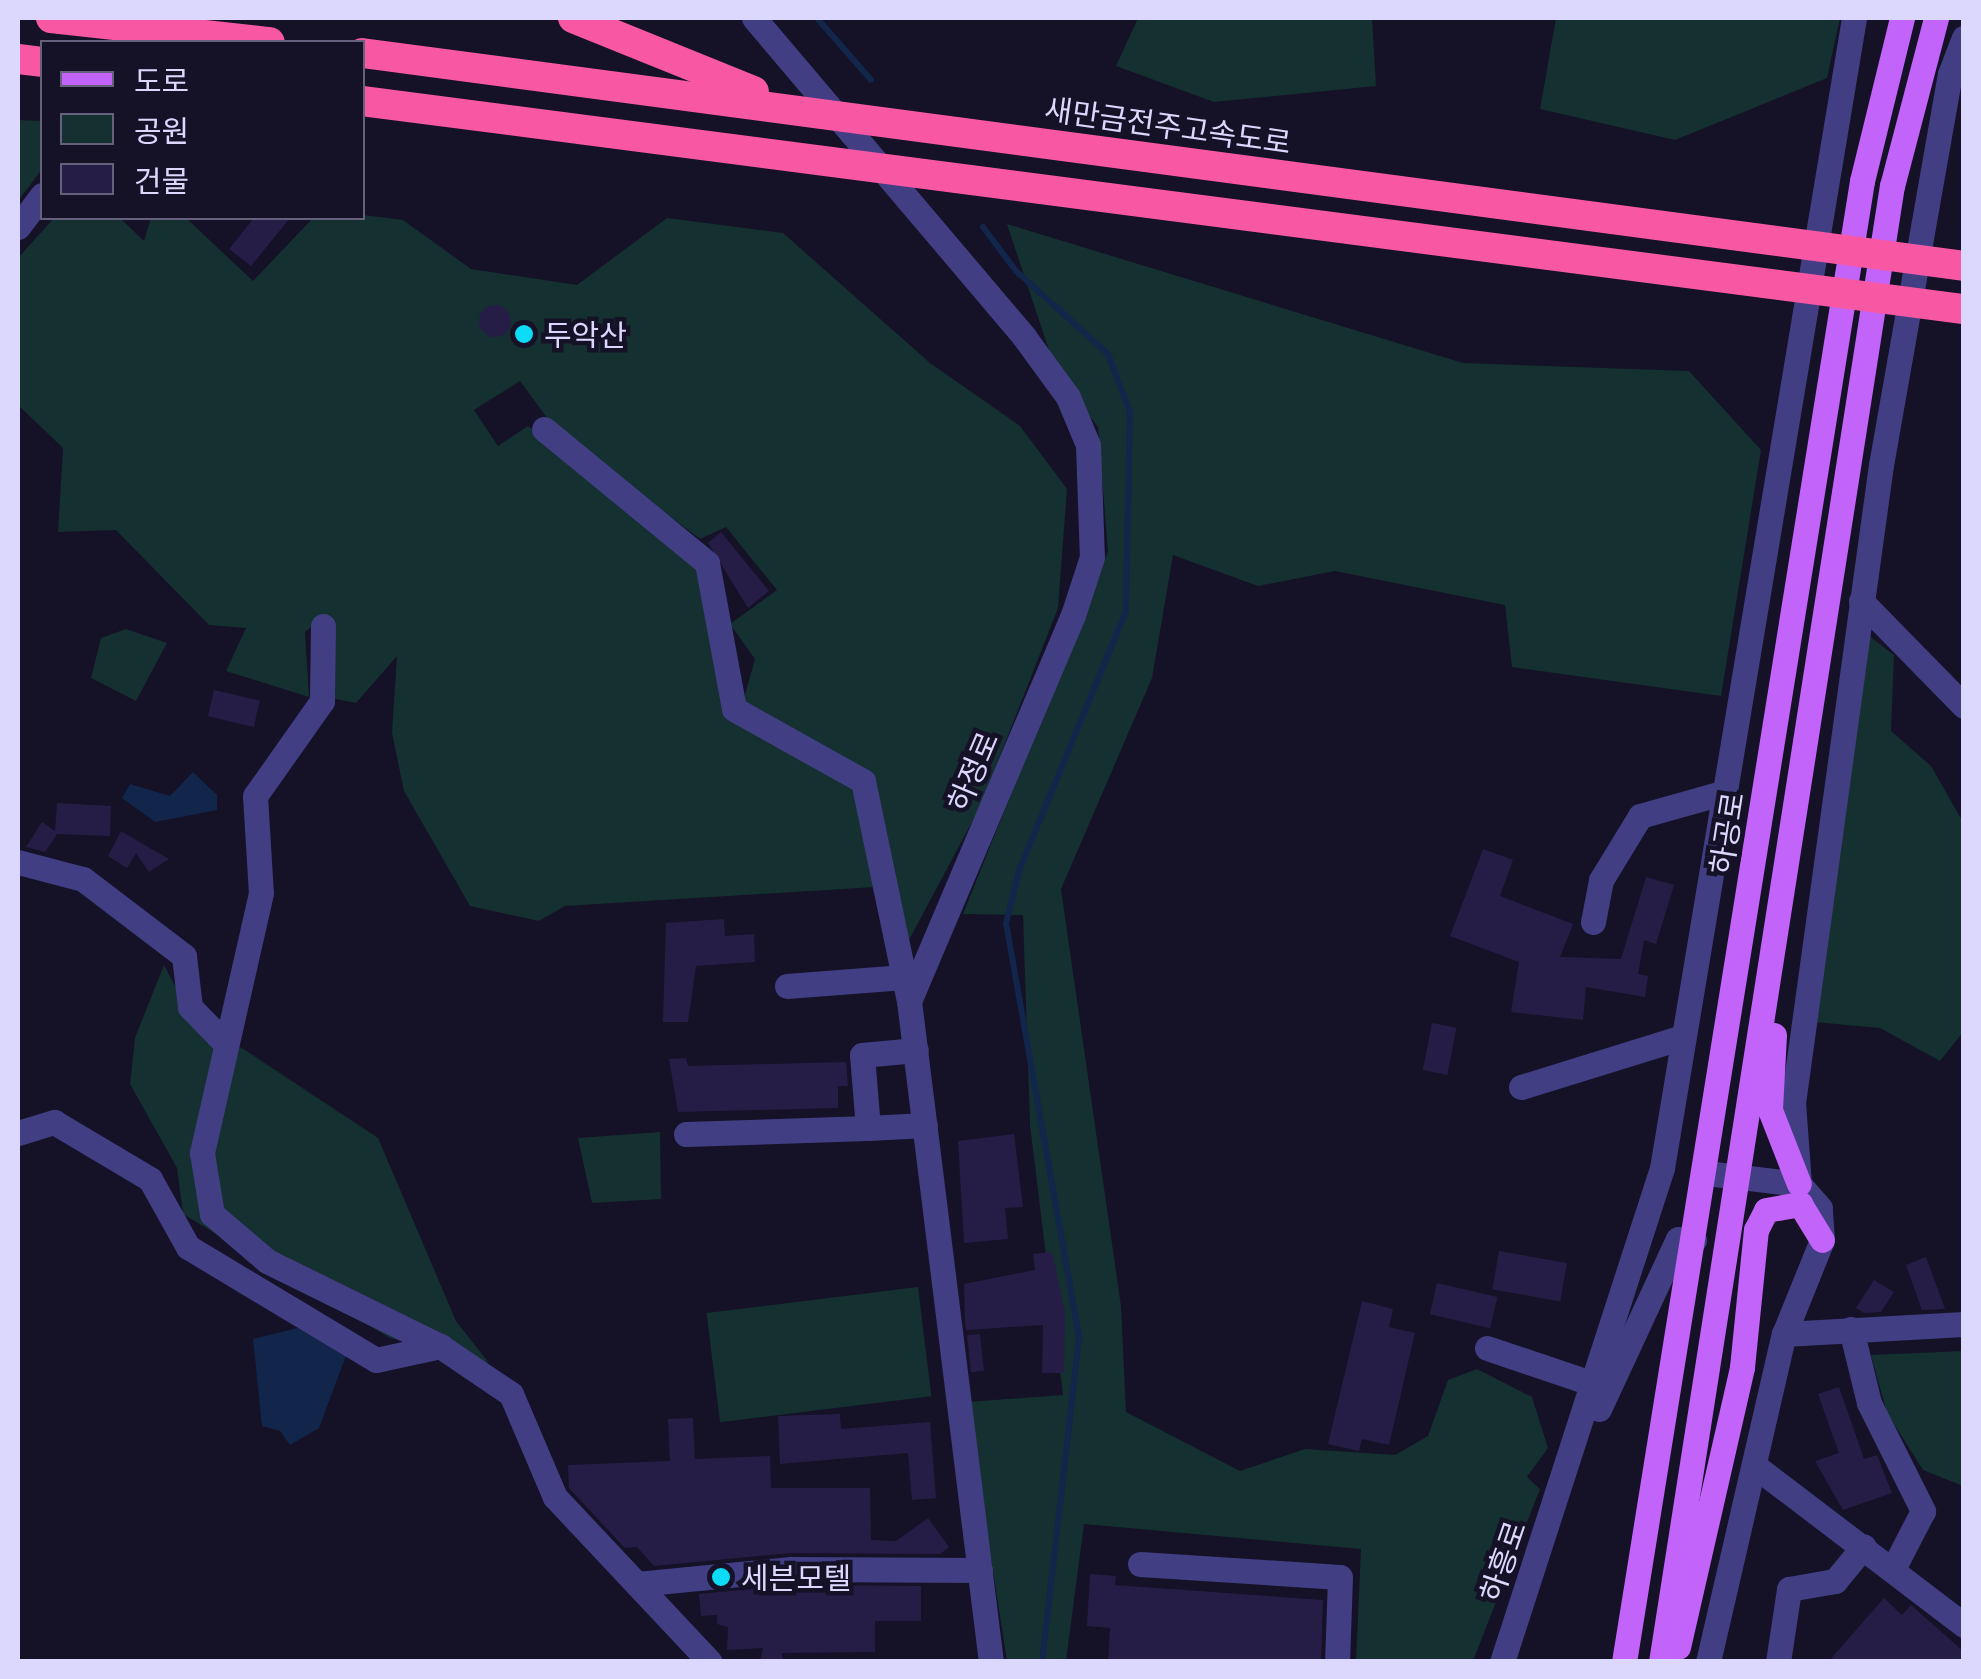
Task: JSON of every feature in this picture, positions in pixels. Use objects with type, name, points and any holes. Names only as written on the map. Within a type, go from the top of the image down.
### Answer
[{"type":"highway","points":[[51,18],[252,40]]},
{"type":"highway","points":[[573,18],[808,112]]},
{"type":"highway","name":"새만금전주고속도로","points":[[365,53],[1964,266]]},
{"type":"highway","points":[[365,100],[1964,309]]},
{"type":"main road","name":"하공로","points":[[1624,1662],[1706,1174],[1862,181],[1902,18]]},
{"type":"main road","points":[[1662,1662],[1892,186],[1936,18]]},
{"type":"main road","points":[[1783,885],[1770,1110],[1799,1184]]},
{"type":"main road","points":[[1675,1662],[1742,1367],[1756,1230],[1766,1210],[1800,1204],[1822,1240]]},
{"type":"street","name":"하정로","points":[[754,18],[1068,397],[1088,444],[1094,504],[1092,556],[1074,616],[907,989]]},
{"type":"street","points":[[1563,1481],[1662,1168],[1854,18]]},
{"type":"street","points":[[1708,1662],[1784,1334],[1822,1240],[1820,1208],[1799,1184],[1792,1103],[1893,395],[1929,193],[1964,38]]},
{"type":"street","points":[[18,226],[40,198]]},
{"type":"street","points":[[544,429],[708,564],[734,709],[863,781],[916,1050],[991,1662]]},
{"type":"street","points":[[1861,601],[1964,706]]},
{"type":"street","points":[[323,626],[322,701],[256,796],[261,892],[202,1154],[212,1214],[266,1261],[440,1346],[510,1394],[556,1496],[710,1662]]},
{"type":"street","points":[[1594,922],[1601,880],[1640,816],[1722,793]]},
{"type":"street","points":[[18,862],[83,879],[184,956],[190,1007],[225,1043]]},
{"type":"street","points":[[787,986],[907,989]]},
{"type":"street","points":[[1521,1087],[1683,1037]]},
{"type":"street","points":[[868,1128],[862,1055],[916,1050]]},
{"type":"street","points":[[18,1133],[54,1122],[150,1179],[188,1248],[376,1360],[440,1346]]},
{"type":"street","points":[[686,1134],[925,1125]]},
{"type":"street","points":[[1706,1174],[1799,1184]]},
{"type":"street","points":[[1563,1481],[1678,1239],[1694,1240]]},
{"type":"street","points":[[1784,1334],[1964,1324]]},
{"type":"street","points":[[1852,1329],[1869,1403],[1923,1511],[1894,1567]]},
{"type":"street","points":[[1487,1348],[1594,1384]]},
{"type":"street","points":[[1755,1466],[1894,1567],[1964,1625]]},
{"type":"street","name":"하흥로","points":[[1502,1662],[1563,1481]]},
{"type":"street","points":[[1778,1662],[1789,1588],[1835,1581],[1864,1546]]},
{"type":"street","points":[[1140,1564],[1340,1577],[1337,1662]]},
{"type":"street","points":[[637,1584],[791,1569],[980,1570]]},
{"type":"green space","points":[[1138,18],[1372,18],[1376,86],[1214,102],[1116,66]]},
{"type":"green space","points":[[1556,18],[1840,18],[1827,78],[1675,140],[1540,109]]},
{"type":"green space","points":[[18,120],[40,121],[40,172],[18,201]]},
{"type":"green space","points":[[365,215],[403,220],[471,269],[577,285],[667,218],[783,233],[930,363],[1020,426],[1067,489],[1058,608],[980,807],[909,940],[865,776],[743,702],[755,659],[730,624],[777,590],[726,527],[700,539],[556,430],[520,381],[474,410],[498,446],[528,426],[700,567],[723,713],[852,786],[875,887],[565,906],[539,921],[470,906],[404,791],[392,733],[397,656],[356,703],[331,698],[326,615],[305,632],[309,697],[226,671],[246,628],[209,625],[116,530],[58,532],[63,448],[18,405],[18,258],[52,220],[122,220],[144,241],[150,220],[188,220],[253,281],[311,220],[365,220]]},
{"type":"green space","points":[[1007,224],[1463,363],[1689,371],[1761,450],[1721,696],[1512,667],[1505,605],[1335,571],[1258,586],[1173,555],[1152,678],[1061,889],[1121,1306],[1126,1412],[1240,1471],[1305,1449],[1395,1455],[1428,1436],[1448,1380],[1477,1369],[1532,1397],[1548,1448],[1527,1477],[1540,1489],[1473,1661],[1356,1661],[1361,1549],[1084,1524],[1066,1661],[1007,1661],[967,1402],[1063,1395],[1030,1125],[1023,915],[963,914],[1108,552],[1098,427],[1057,374]]},
{"type":"green space","points":[[126,629],[167,643],[136,701],[91,678],[101,638]]},
{"type":"green space","points":[[1868,635],[1894,655],[1891,731],[1931,766],[1963,822],[1963,1032],[1940,1061],[1880,1028],[1814,1022]]},
{"type":"green space","points":[[164,965],[202,1037],[242,1048],[378,1138],[456,1321],[489,1363],[390,1338],[183,1214],[177,1168],[130,1084],[135,1038]]},
{"type":"green space","points":[[660,1132],[661,1199],[592,1203],[578,1138]]},
{"type":"green space","points":[[918,1287],[931,1396],[720,1422],[707,1313]]},
{"type":"green space","points":[[1963,1351],[1963,1486],[1923,1470],[1887,1413],[1871,1355]]},
{"type":"water","points":[[193,772],[217,795],[217,810],[155,822],[122,798],[130,784],[170,796]]},
{"type":"water","points":[[298,1328],[347,1353],[319,1428],[290,1445],[280,1431],[262,1426],[253,1339]]},
{"type":"building","points":[[252,220],[288,220],[251,266],[229,249]]},
{"type":"building","points":[[495,305],[506,310],[511,321],[506,332],[495,337],[484,332],[479,321],[484,310]]},
{"type":"building","points":[[721,532],[769,591],[748,608],[708,543]]},
{"type":"building","points":[[214,690],[260,701],[254,727],[208,716]]},
{"type":"building","points":[[57,803],[111,806],[110,836],[57,834],[45,852],[26,847],[42,822],[55,831]]},
{"type":"building","points":[[121,831],[169,859],[149,872],[136,853],[127,868],[108,856]]},
{"type":"building","points":[[1483,849],[1513,860],[1500,896],[1573,924],[1560,957],[1621,959],[1646,877],[1674,885],[1656,944],[1644,940],[1638,974],[1648,976],[1645,997],[1586,987],[1583,1020],[1511,1012],[1519,962],[1450,936]]},
{"type":"building","points":[[724,919],[725,936],[754,934],[755,962],[696,966],[688,1022],[663,1022],[666,923]]},
{"type":"building","points":[[1432,1023],[1457,1028],[1447,1075],[1423,1070]]},
{"type":"building","points":[[686,1058],[688,1066],[846,1062],[848,1086],[838,1086],[838,1108],[678,1112],[669,1059]]},
{"type":"building","points":[[1014,1134],[1023,1207],[1005,1208],[1008,1239],[964,1243],[958,1141]]},
{"type":"building","points":[[1499,1251],[1567,1263],[1560,1301],[1492,1289]]},
{"type":"building","points":[[1052,1252],[1065,1312],[1064,1373],[1042,1373],[1043,1325],[966,1330],[965,1323],[964,1284],[1035,1270],[1033,1254]]},
{"type":"building","points":[[1926,1257],[1945,1309],[1922,1310],[1906,1265]]},
{"type":"building","points":[[1874,1280],[1894,1292],[1881,1312],[1864,1313],[1856,1308]]},
{"type":"building","points":[[1437,1283],[1497,1297],[1490,1328],[1430,1314]]},
{"type":"building","points":[[1362,1301],[1393,1309],[1389,1327],[1415,1333],[1389,1445],[1362,1439],[1359,1451],[1328,1444]]},
{"type":"building","points":[[980,1334],[984,1371],[971,1372],[967,1335]]},
{"type":"building","points":[[1839,1387],[1864,1459],[1877,1455],[1892,1493],[1843,1510],[1815,1461],[1839,1453],[1818,1394]]},
{"type":"building","points":[[840,1414],[841,1429],[930,1422],[936,1498],[912,1500],[908,1453],[780,1464],[778,1416]]},
{"type":"building","points":[[693,1418],[695,1459],[770,1456],[771,1488],[870,1488],[871,1540],[896,1541],[928,1518],[949,1547],[940,1554],[791,1553],[654,1566],[637,1547],[625,1548],[569,1488],[568,1465],[670,1461],[668,1419]]},
{"type":"building","points":[[1090,1574],[1116,1576],[1115,1585],[1323,1600],[1321,1662],[1108,1662],[1110,1628],[1087,1626]]},
{"type":"building","points":[[792,1585],[921,1586],[921,1621],[875,1621],[875,1652],[782,1653],[783,1662],[760,1662],[763,1648],[727,1650],[728,1627],[717,1624],[717,1615],[701,1616],[699,1594]]},
{"type":"building","points":[[1884,1598],[1902,1615],[1911,1605],[1964,1652],[1964,1662],[1828,1662]]},
{"type":"waterway","points":[[817,18],[871,80]]},
{"type":"waterway","points":[[983,227],[1016,271],[1108,354],[1130,412],[1126,611],[1020,868],[1006,923],[1079,1338],[1042,1662]]},
{"type":"place","name":"두악산","points":[[524,334]]},
{"type":"place","name":"세븐모텔","points":[[721,1577]]}]
